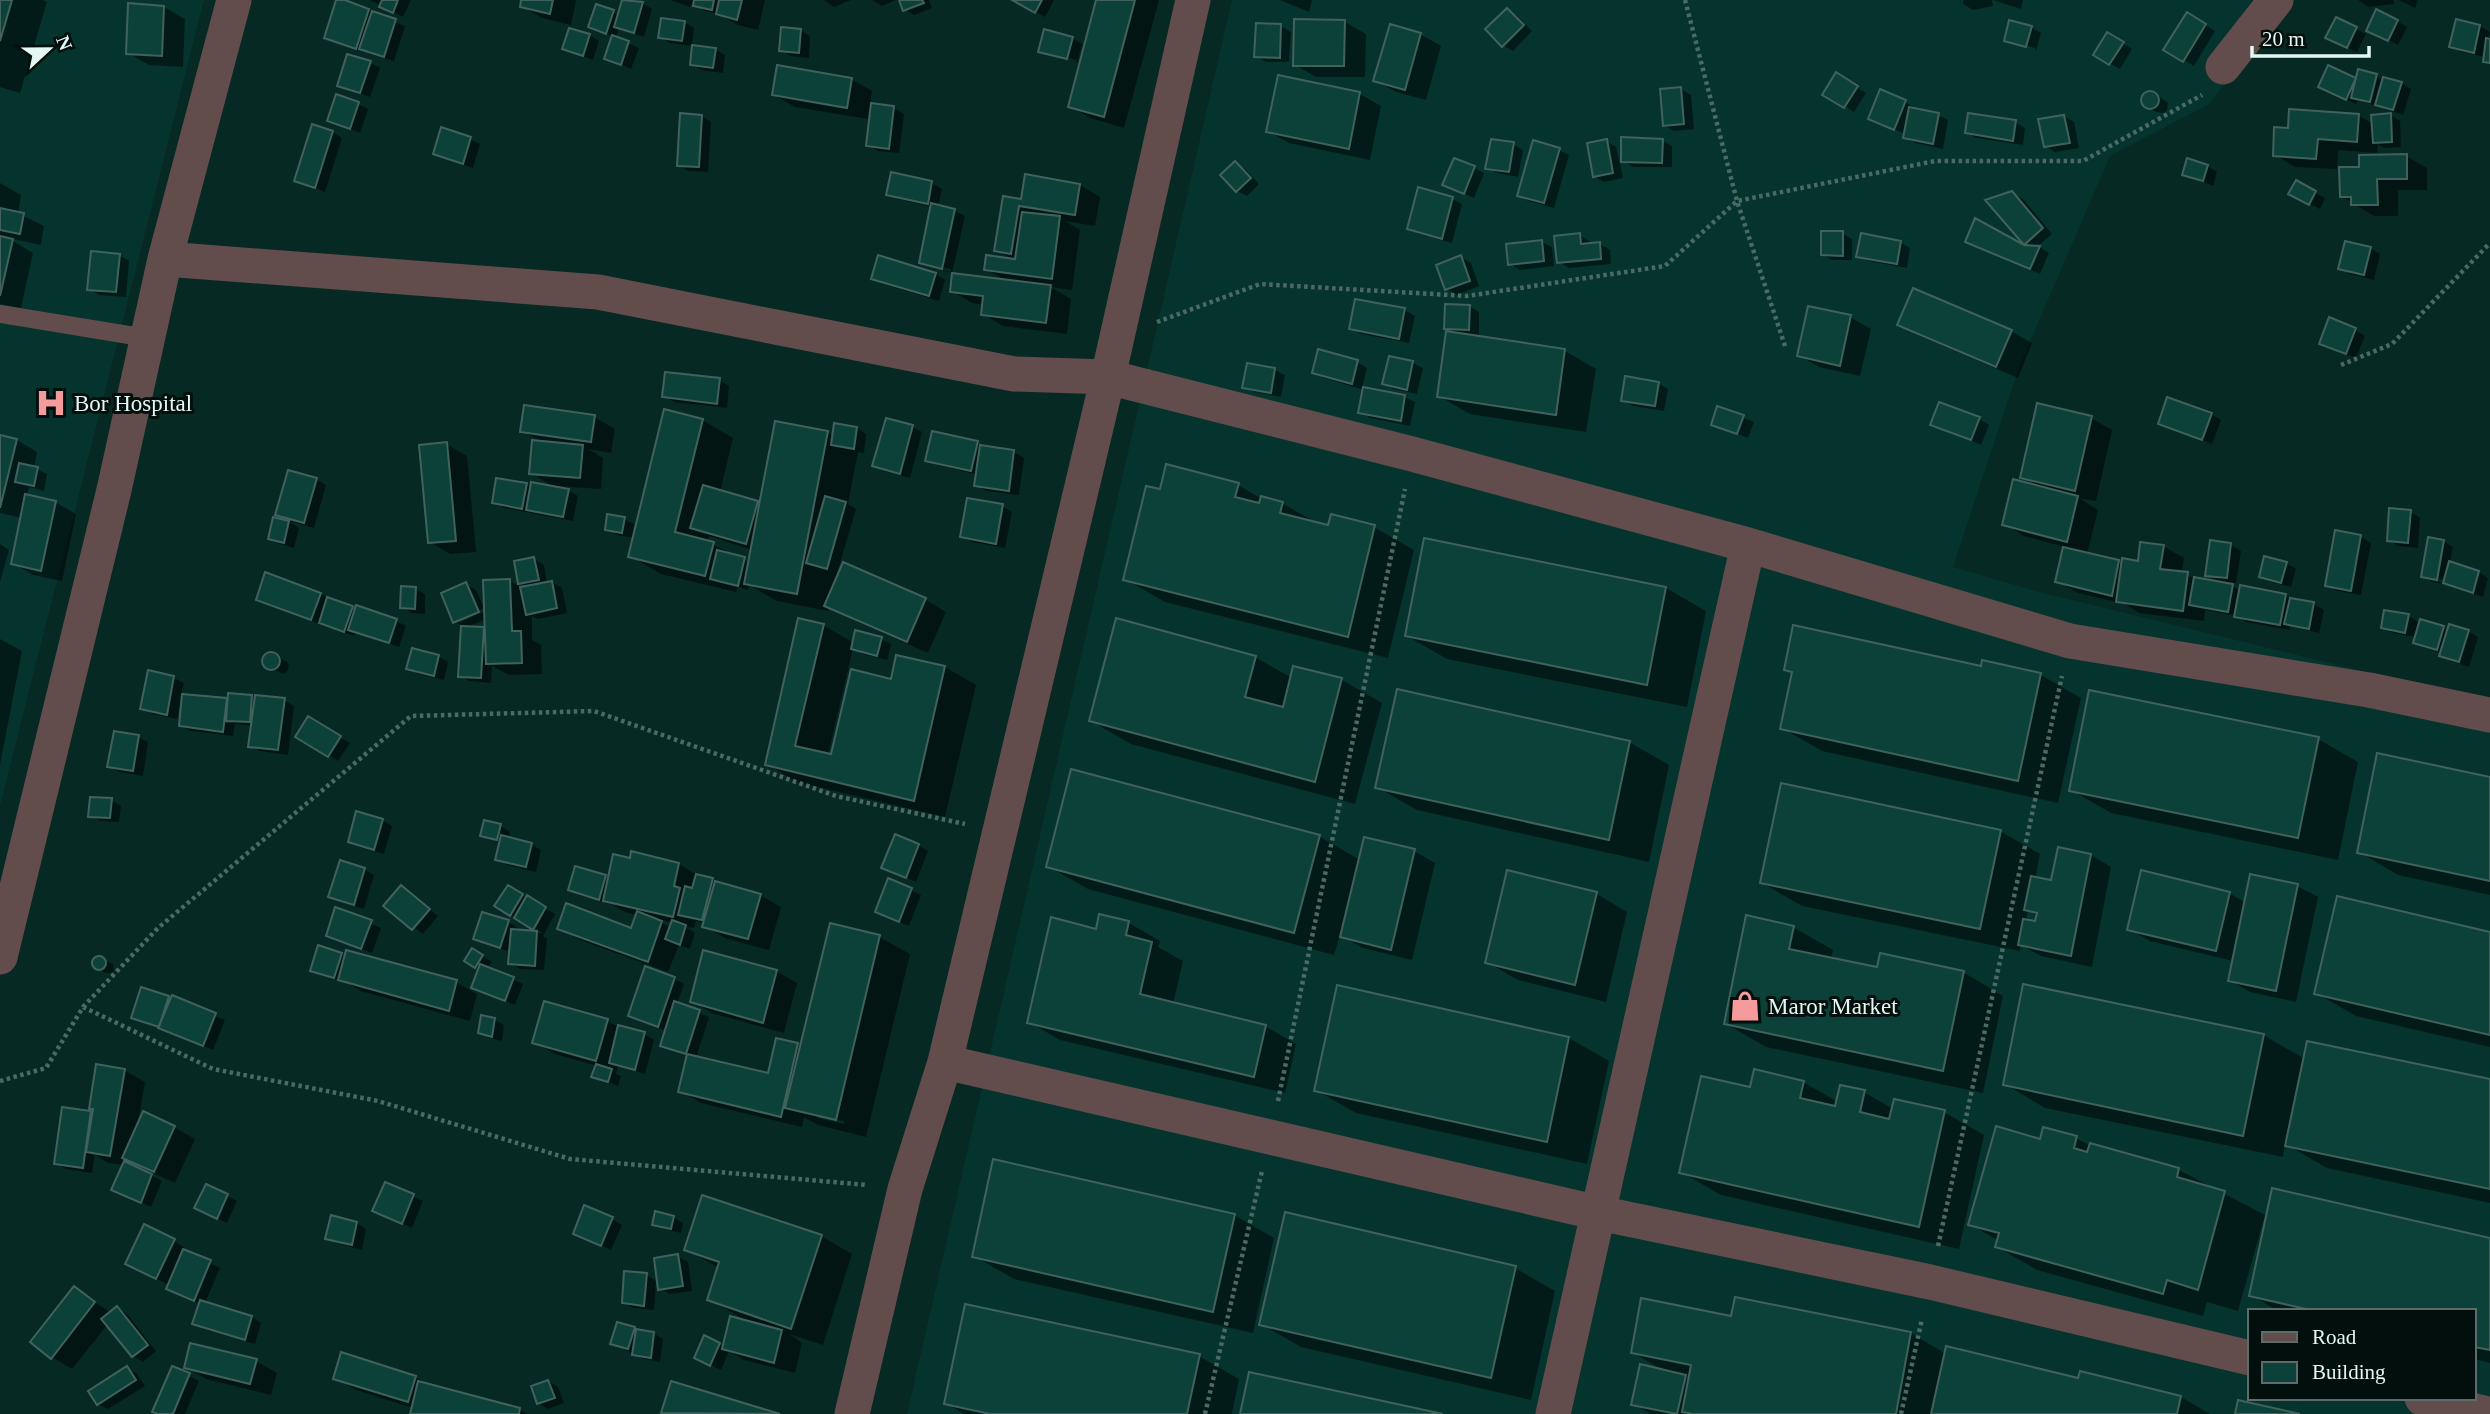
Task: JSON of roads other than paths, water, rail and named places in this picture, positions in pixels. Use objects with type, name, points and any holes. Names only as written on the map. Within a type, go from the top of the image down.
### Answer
[{"type":"street","points":[[0,957],[111,503],[165,259],[234,0]]},
{"type":"street","points":[[852,1414],[905,1189],[945,1062],[1108,377],[1194,0]]},
{"type":"street","points":[[2223,67],[2276,0]]},
{"type":"street","points":[[165,259],[598,292],[1014,374],[1108,377],[1412,454],[1748,545],[2070,641],[2369,690],[2490,715]]},
{"type":"street","points":[[1553,1414],[1748,545]]},
{"type":"street","points":[[945,1062],[1599,1213],[1930,1282],[2248,1358]]},
{"type":"street","points":[[2430,1400],[2488,1414]]},
{"type":"lane","points":[[0,314],[147,338]]},
{"type":"place","name":"Bor Hospital","points":[[51,403]]},
{"type":"place","name":"Maror Market","points":[[1745,1006]]}]
